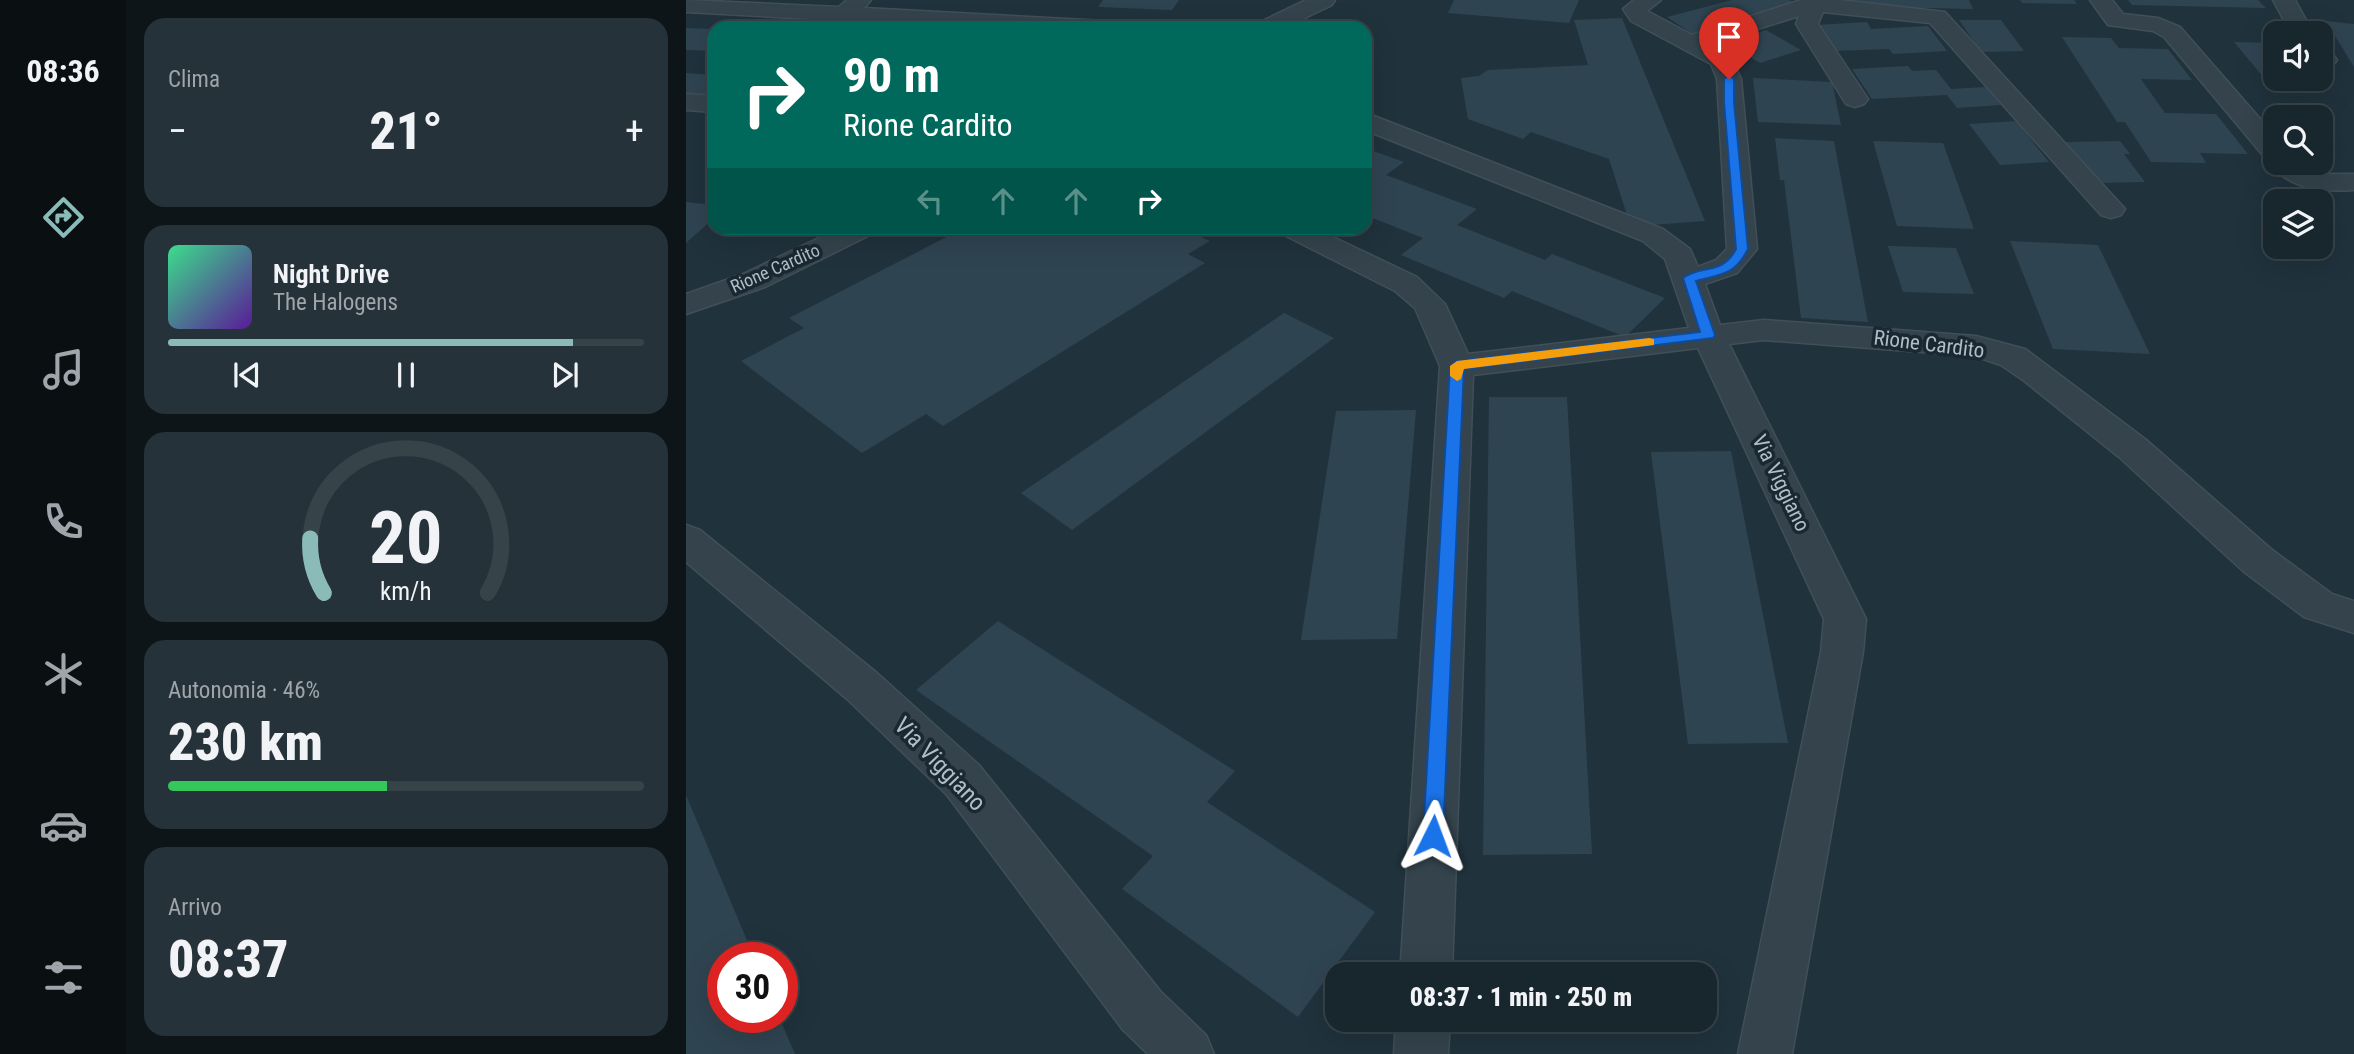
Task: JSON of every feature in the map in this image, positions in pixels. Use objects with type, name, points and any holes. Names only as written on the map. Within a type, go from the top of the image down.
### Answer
[{"type":"street","points":[[1280,21],[1324,0]]},
{"type":"street","points":[[1650,0],[1634,9],[1639,16],[1722,60],[1729,79],[1742,249],[1735,262],[1724,270],[1689,278]]},
{"type":"street","points":[[2101,0],[2116,20],[2158,25],[2172,32],[2263,139]]},
{"type":"street","points":[[2284,0],[2295,21]]},
{"type":"street","points":[[1692,42],[1813,2],[1937,17],[2111,209]]},
{"type":"street","points":[[1813,2],[1808,24],[1855,99]]},
{"type":"street","points":[[686,5],[852,7],[1020,21]]},
{"type":"street","points":[[686,102],[707,104]]},
{"type":"street","name":"Via Viggiano","points":[[1372,124],[1653,235],[1679,255],[1708,335],[1829,581],[1845,619],[1842,652],[1765,1054]]},
{"type":"street","points":[[2300,175],[2307,180],[2329,184],[2354,182]]},
{"type":"street","name":"Rione Cardito","points":[[686,304],[709,298],[784,266],[848,235]]},
{"type":"street","points":[[1306,235],[1406,284],[1429,304],[1457,366],[1427,962]]},
{"type":"street","name":"Rione Cardito","points":[[1457,366],[1764,330],[1940,341],[1976,346],[2013,357],[2132,448],[2257,560],[2318,606],[2354,617]]},
{"type":"street","name":"Via Viggiano","points":[[686,540],[862,686],[963,780],[1143,1033],[1187,1054]]},
{"type":"street","points":[[1422,1054],[1423,1032]]},
{"type":"building","points":[[1103,0],[1179,0],[1172,10],[1098,7]]},
{"type":"building","points":[[1454,0],[1579,0],[1569,23],[1448,13]]},
{"type":"building","points":[[1732,0],[1790,0],[1800,6],[1694,35],[1667,17]]},
{"type":"building","points":[[1827,0],[1969,0],[1973,9],[1828,6]]},
{"type":"building","points":[[2020,0],[2074,0],[2077,4],[2022,3]]},
{"type":"building","points":[[2128,0],[2258,0],[2266,8],[2132,5]]},
{"type":"building","points":[[1622,18],[1705,221],[1651,225],[1627,215],[1609,159],[1531,132],[1523,139],[1468,119],[1461,78],[1479,76],[1488,70],[1588,65],[1574,20]]},
{"type":"building","points":[[1959,20],[2001,20],[2024,51],[1981,52]]},
{"type":"building","points":[[1867,22],[1871,29],[1928,26],[1947,51],[1893,54],[1889,49],[1834,51],[1816,25]]},
{"type":"building","points":[[2333,22],[2354,24],[2354,67],[2333,32]]},
{"type":"building","points":[[686,28],[707,29],[707,51],[686,50]]},
{"type":"building","points":[[1766,30],[1801,50],[1760,63],[1727,43]]},
{"type":"building","points":[[2062,37],[2111,38],[2119,48],[2168,49],[2192,80],[2141,79],[2165,113],[2216,114],[2248,154],[2200,153],[2206,163],[2151,162],[2125,122],[2117,122]]},
{"type":"building","points":[[2234,42],[2263,43],[2263,77]]},
{"type":"building","points":[[1908,66],[1912,71],[1936,70],[1951,89],[1985,87],[2001,105],[1957,108],[1947,95],[1872,99],[1852,69]]},
{"type":"building","points":[[686,73],[707,74],[707,99],[686,98]]},
{"type":"building","points":[[1753,78],[1832,82],[1841,125],[1758,122]]},
{"type":"building","points":[[2016,121],[2049,162],[2000,165],[1969,124]]},
{"type":"building","points":[[1775,138],[1834,141],[1868,322],[1801,318],[1784,180],[1780,180]]},
{"type":"building","points":[[1873,141],[1943,143],[1974,229],[1897,226]]},
{"type":"building","points":[[2120,141],[2130,154],[2124,154],[2145,182],[2093,183],[2065,142]]},
{"type":"building","points":[[1372,151],[1404,162],[1386,175],[1477,209],[1457,225],[1545,260],[1552,254],[1665,298],[1625,337],[1512,291],[1504,298],[1401,255],[1423,238],[1372,218]]},
{"type":"building","points":[[686,202],[707,204],[707,224],[686,243]]},
{"type":"building","points":[[950,235],[1197,235],[1210,241],[1188,254],[1205,263],[943,426],[926,414],[862,453],[741,361],[804,328],[789,318]]},
{"type":"building","points":[[2010,241],[2098,245],[2150,354],[2053,349]]},
{"type":"building","points":[[1888,246],[1956,248],[1974,294],[1903,292]]},
{"type":"building","points":[[1284,313],[1334,338],[1072,530],[1021,493]]},
{"type":"building","points":[[1489,397],[1567,397],[1592,854],[1483,855]]},
{"type":"building","points":[[1416,410],[1397,639],[1301,640],[1336,411]]},
{"type":"building","points":[[1731,451],[1788,743],[1688,744],[1651,452]]},
{"type":"building","points":[[998,621],[1235,771],[1207,802],[1375,912],[1338,962],[1325,962],[1325,980],[1298,1017],[1122,889],[1153,856],[916,690]]},
{"type":"building","points":[[686,795],[748,942],[707,942],[707,1033],[786,1033],[795,1054],[686,1054]]},
{"type":"slow traffic","points":[[1457,376],[1457,366],[1649,342]]},
{"type":"route","points":[[1433,836],[1457,366],[1708,335],[1689,278],[1724,270],[1735,262],[1742,249],[1729,79]]}]
